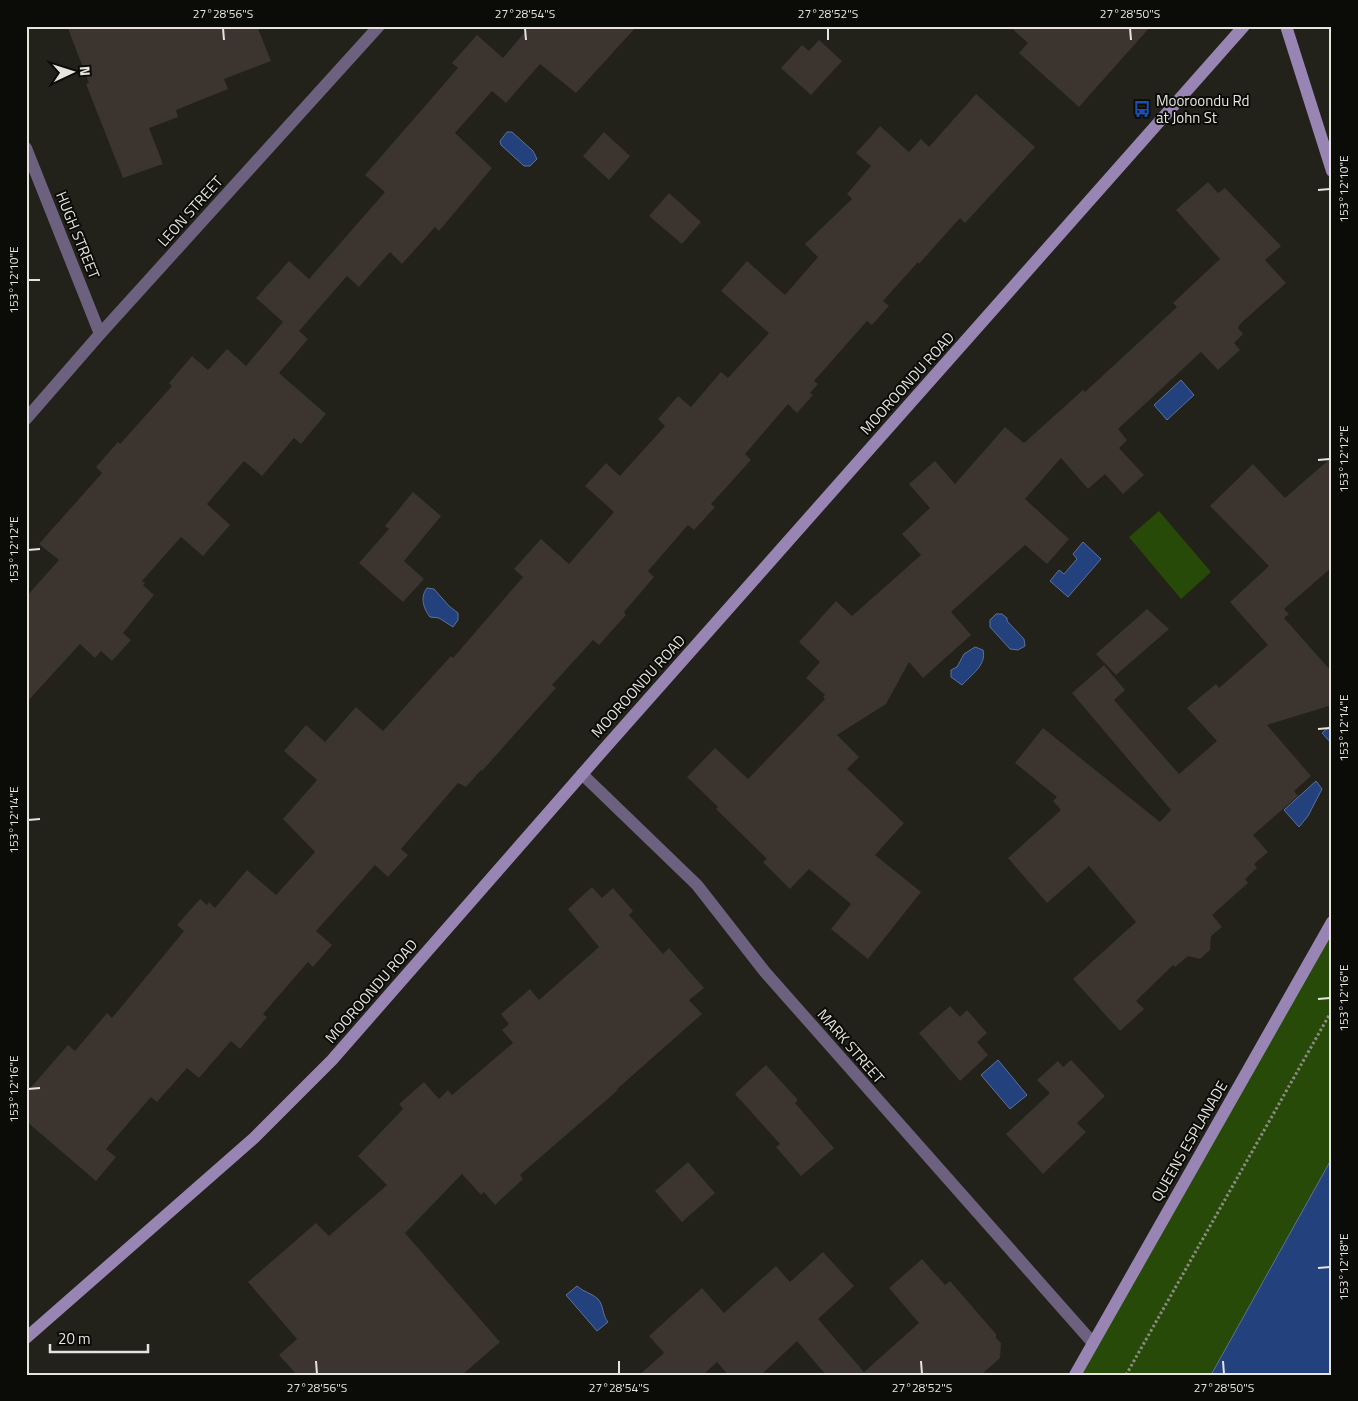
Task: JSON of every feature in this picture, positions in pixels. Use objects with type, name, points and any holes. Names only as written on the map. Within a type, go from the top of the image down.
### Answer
[{"type":"street","name":"LEON STREET","points":[[26,420],[100,334],[379,26]]},
{"type":"street","name":"MOOROONDU ROAD","points":[[26,1338],[254,1138],[332,1060],[582,774],[1244,26]]},
{"type":"street","points":[[1286,26],[1332,170]]},
{"type":"street","name":"HUGH STREET","points":[[26,148],[100,334]]},
{"type":"street","name":"MARK STREET","points":[[582,774],[697,885],[765,972],[1093,1343]]},
{"type":"street","name":"QUEENS ESPLANADE","points":[[1075,1375],[1332,922]]},
{"type":"path","points":[[1126,1375],[1332,1010]]},
{"type":"green space","points":[[1159,511],[1211,572],[1181,599],[1129,537]]},
{"type":"green space","points":[[1332,922],[1332,1158],[1211,1375],[1075,1375]]},
{"type":"water","points":[[507,132],[512,132],[533,151],[537,159],[530,166],[524,166],[501,145],[500,141]]},
{"type":"water","points":[[1181,380],[1194,395],[1167,420],[1154,405]]},
{"type":"water","points":[[1083,542],[1101,559],[1068,597],[1050,581],[1059,570],[1064,574],[1077,559],[1073,554]]},
{"type":"water","points":[[427,588],[434,589],[458,613],[458,620],[453,627],[439,618],[430,617],[428,614],[423,599]]},
{"type":"water","points":[[996,614],[1002,614],[1007,618],[1007,621],[1024,639],[1025,646],[1018,650],[1010,649],[990,627],[990,620]]},
{"type":"water","points":[[975,647],[983,650],[983,660],[962,685],[951,677],[951,670],[957,667],[964,654]]},
{"type":"water","points":[[1332,726],[1332,744],[1322,733]]},
{"type":"water","points":[[1316,781],[1322,789],[1308,816],[1299,827],[1284,810]]},
{"type":"water","points":[[998,1060],[1027,1095],[1010,1109],[981,1075]]},
{"type":"water","points":[[1332,1158],[1332,1375],[1211,1375]]},
{"type":"water","points":[[577,1286],[596,1297],[601,1305],[608,1322],[597,1331],[566,1295]]},
{"type":"building","points":[[67,26],[257,26],[271,61],[224,79],[228,89],[176,110],[178,117],[149,128],[163,164],[123,178],[86,84],[89,83]]},
{"type":"building","points":[[530,26],[637,26],[576,93],[540,64],[506,103],[492,91],[455,133],[492,168],[439,231],[435,227],[402,264],[390,252],[359,287],[347,276],[299,331],[308,339],[279,373],[326,414],[301,444],[294,438],[262,476],[244,461],[207,504],[230,525],[203,556],[181,537],[142,581],[145,583],[143,585],[154,595],[123,633],[131,640],[112,661],[101,651],[95,658],[80,644],[26,703],[26,597],[59,560],[39,544],[102,473],[96,467],[118,442],[120,444],[172,386],[169,383],[192,356],[208,370],[227,349],[246,366],[283,322],[256,298],[289,261],[309,279],[385,192],[365,175],[458,68],[452,63],[477,35],[503,58]]},
{"type":"building","points":[[1009,26],[1151,26],[1079,107],[1019,53],[1028,43]]},
{"type":"building","points":[[819,40],[842,61],[811,95],[781,68],[802,45],[809,51]]},
{"type":"building","points":[[976,94],[1035,147],[965,223],[960,218],[883,301],[889,306],[872,325],[867,321],[814,381],[818,384],[810,393],[813,395],[797,413],[788,404],[745,454],[751,460],[711,504],[715,507],[694,530],[688,525],[648,571],[654,577],[624,612],[626,615],[599,645],[593,640],[552,685],[556,688],[466,787],[458,783],[401,849],[408,855],[388,877],[375,865],[316,931],[332,945],[313,967],[308,962],[263,1014],[267,1017],[240,1049],[231,1041],[199,1078],[187,1068],[157,1102],[151,1097],[106,1149],[116,1157],[96,1181],[26,1121],[26,1093],[68,1045],[75,1051],[107,1013],[112,1018],[184,931],[177,925],[200,899],[207,905],[209,902],[215,908],[247,870],[276,895],[315,852],[283,819],[317,780],[284,751],[306,725],[325,742],[356,707],[383,731],[451,656],[453,658],[523,577],[514,569],[541,539],[569,564],[614,512],[585,486],[606,463],[620,476],[665,426],[658,419],[678,396],[691,407],[721,372],[728,378],[769,333],[721,291],[747,261],[785,295],[818,257],[805,244],[852,199],[847,194],[871,166],[856,153],[880,126],[909,152],[921,139],[929,147]]},
{"type":"building","points":[[604,132],[630,156],[609,180],[583,156]]},
{"type":"building","points":[[1208,182],[1218,193],[1225,188],[1281,246],[1265,260],[1286,283],[1240,324],[1238,328],[1243,334],[1234,343],[1240,350],[1218,370],[1201,352],[1118,429],[1127,440],[1119,448],[1144,475],[1123,494],[1105,474],[1088,489],[1061,458],[1025,499],[1069,539],[1047,564],[1025,545],[951,612],[971,635],[923,678],[909,662],[886,704],[837,735],[859,757],[847,769],[904,823],[875,855],[921,892],[868,959],[831,929],[851,904],[809,869],[790,889],[763,862],[767,859],[716,809],[718,807],[687,777],[715,748],[748,779],[825,699],[823,697],[825,695],[806,678],[820,662],[799,642],[836,601],[852,616],[921,555],[902,534],[930,508],[909,484],[935,461],[955,484],[1005,427],[1024,443],[1083,390],[1085,392],[1177,307],[1173,303],[1220,259],[1176,210]]},
{"type":"building","points":[[669,193],[701,222],[682,244],[649,216]]},
{"type":"building","points":[[1332,457],[1332,567],[1284,609],[1289,614],[1284,618],[1332,672],[1332,705],[1267,725],[1311,776],[1294,791],[1298,796],[1253,835],[1268,852],[1254,864],[1257,868],[1245,879],[1248,883],[1212,915],[1222,927],[1211,936],[1210,950],[1200,959],[1188,956],[1175,967],[1173,965],[1136,1001],[1144,1009],[1120,1031],[1073,979],[1136,922],[1089,866],[1047,903],[1008,858],[1061,810],[1053,801],[1057,797],[1015,763],[1043,728],[1160,822],[1171,810],[1072,693],[1104,665],[1125,690],[1114,700],[1179,774],[1217,741],[1187,708],[1216,684],[1219,688],[1268,645],[1230,602],[1269,566],[1210,506],[1253,464],[1285,498]]},
{"type":"building","points":[[413,492],[441,516],[404,561],[424,579],[403,602],[359,563],[389,529],[385,526]]},
{"type":"building","points":[[1147,609],[1169,629],[1116,675],[1096,654]]},
{"type":"building","points":[[592,887],[602,898],[613,888],[633,911],[629,915],[663,954],[669,948],[704,988],[689,1000],[702,1014],[520,1175],[523,1179],[495,1205],[484,1192],[481,1195],[462,1174],[405,1233],[500,1342],[462,1375],[297,1375],[279,1355],[297,1339],[248,1282],[316,1223],[329,1236],[387,1185],[358,1156],[403,1109],[399,1104],[424,1082],[439,1099],[448,1090],[452,1095],[513,1043],[502,1030],[509,1024],[501,1014],[530,989],[539,1000],[599,947],[568,909]]},
{"type":"building","points":[[950,1006],[960,1017],[967,1010],[987,1033],[977,1042],[988,1055],[960,1081],[919,1033]]},
{"type":"building","points":[[1071,1060],[1105,1096],[1077,1123],[1086,1132],[1043,1174],[1006,1134],[1050,1093],[1037,1080],[1058,1061],[1063,1067]]},
{"type":"building","points":[[766,1065],[798,1100],[795,1103],[834,1148],[801,1176],[776,1147],[780,1144],[735,1094]]},
{"type":"building","points":[[688,1162],[715,1193],[682,1222],[655,1191]]},
{"type":"building","points":[[823,1252],[854,1286],[818,1319],[864,1372],[919,1323],[889,1288],[922,1259],[945,1285],[950,1281],[996,1334],[996,1338],[1001,1343],[1000,1358],[981,1375],[826,1375],[797,1341],[761,1375],[728,1375],[717,1362],[703,1375],[639,1375],[664,1353],[649,1336],[702,1288],[724,1313],[776,1266],[790,1282]]},
{"type":"place","name":"Mooroondu Rd at John St","points":[[1142,109]]}]
